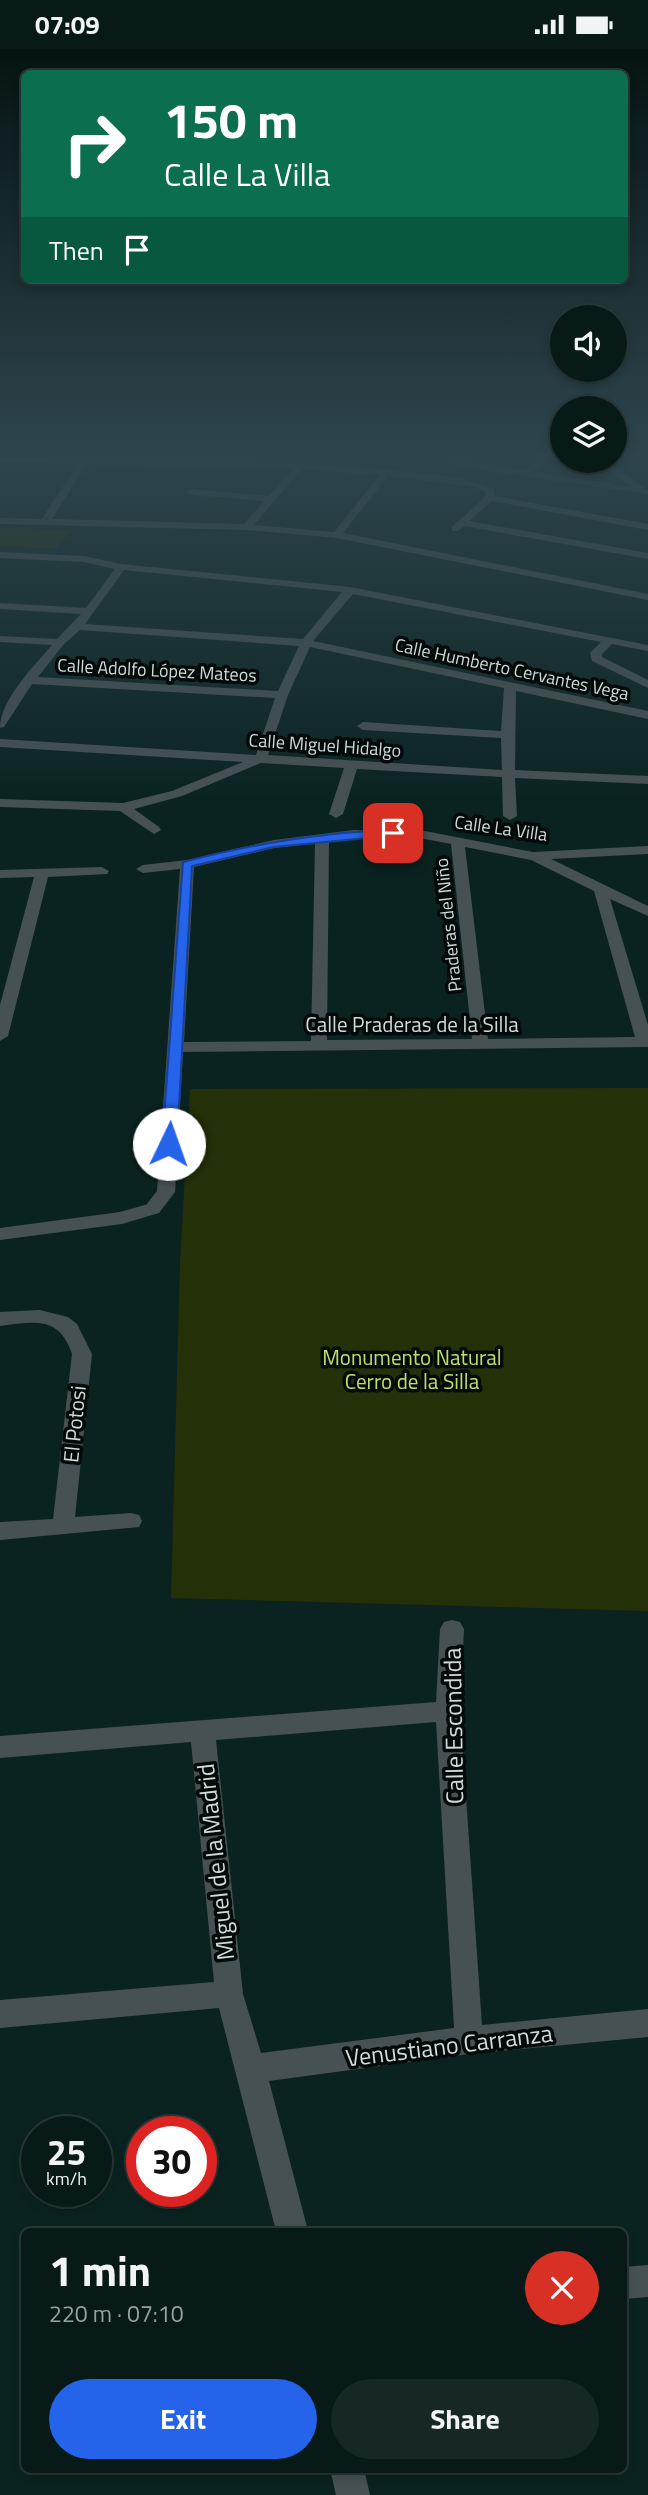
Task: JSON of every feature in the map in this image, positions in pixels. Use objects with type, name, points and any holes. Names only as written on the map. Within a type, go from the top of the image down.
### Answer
[{"type":"street","points":[[0,723],[29,680],[60,642],[77,627],[118,571]]},
{"type":"street","points":[[162,571],[350,590],[648,648]]},
{"type":"street","points":[[518,571],[648,597]]},
{"type":"street","points":[[0,803],[123,807],[156,802],[188,792],[261,758],[282,695],[306,643],[350,590]]},
{"type":"street","points":[[0,606],[87,611]]},
{"type":"street","name":"Calle Humberto Cervantes Vega","points":[[77,627],[306,643],[648,715]]},
{"type":"street","points":[[0,639],[60,642]]},
{"type":"street","points":[[610,640],[596,653],[596,659],[648,684]]},
{"type":"street","name":"Calle Adolfo López Mateos","points":[[29,680],[282,695]]},
{"type":"street","points":[[510,686],[507,734],[510,816]]},
{"type":"street","points":[[363,726],[507,734]]},
{"type":"street","name":"Calle Miguel Hidalgo","points":[[0,743],[648,780]]},
{"type":"street","points":[[336,814],[352,764]]},
{"type":"street","points":[[123,807],[153,830]]},
{"type":"street","name":"Calle La Villa","points":[[143,869],[187,864],[274,844],[393,833],[425,835],[533,856],[648,850]]},
{"type":"street","points":[[319,1045],[321,838]]},
{"type":"street","name":"Praderas del Niño","points":[[458,843],[481,1045]]},
{"type":"street","points":[[533,856],[648,912]]},
{"type":"street","points":[[0,1234],[122,1218],[152,1209],[166,1192],[187,864]]},
{"type":"street","points":[[0,874],[102,871]]},
{"type":"street","points":[[0,1036],[42,873]]},
{"type":"street","points":[[600,888],[647,1042]]},
{"type":"street","name":"Calle Praderas de la Silla","points":[[175,1047],[647,1042]]},
{"type":"street","name":"El Potosi","points":[[0,1319],[37,1316],[52,1318],[68,1326],[78,1338],[82,1354],[63,1526]]},
{"type":"street","points":[[0,1531],[131,1521]]},
{"type":"street","name":"Calle Escondida","points":[[452,1629],[448,1711],[469,2040]]},
{"type":"street","points":[[0,1747],[448,1711]]},
{"type":"street","name":"Miguel de la Madrid","points":[[202,1729],[229,1994],[291,2228]]},
{"type":"street","points":[[0,2014],[229,1994]]},
{"type":"street","name":"Venustiano Carranza","points":[[251,2069],[469,2040],[648,2023]]},
{"type":"street","points":[[627,2283],[648,2281]]},
{"type":"street","points":[[348,2473],[353,2495]]},
{"type":"green space","name":"Monumento Natural Cerro de la Silla","points":[[648,1088],[648,1611],[171,1598],[180,1262],[190,1089]]},
{"type":"route","points":[[169,1144],[187,864],[274,844],[354,834],[393,833]]}]
